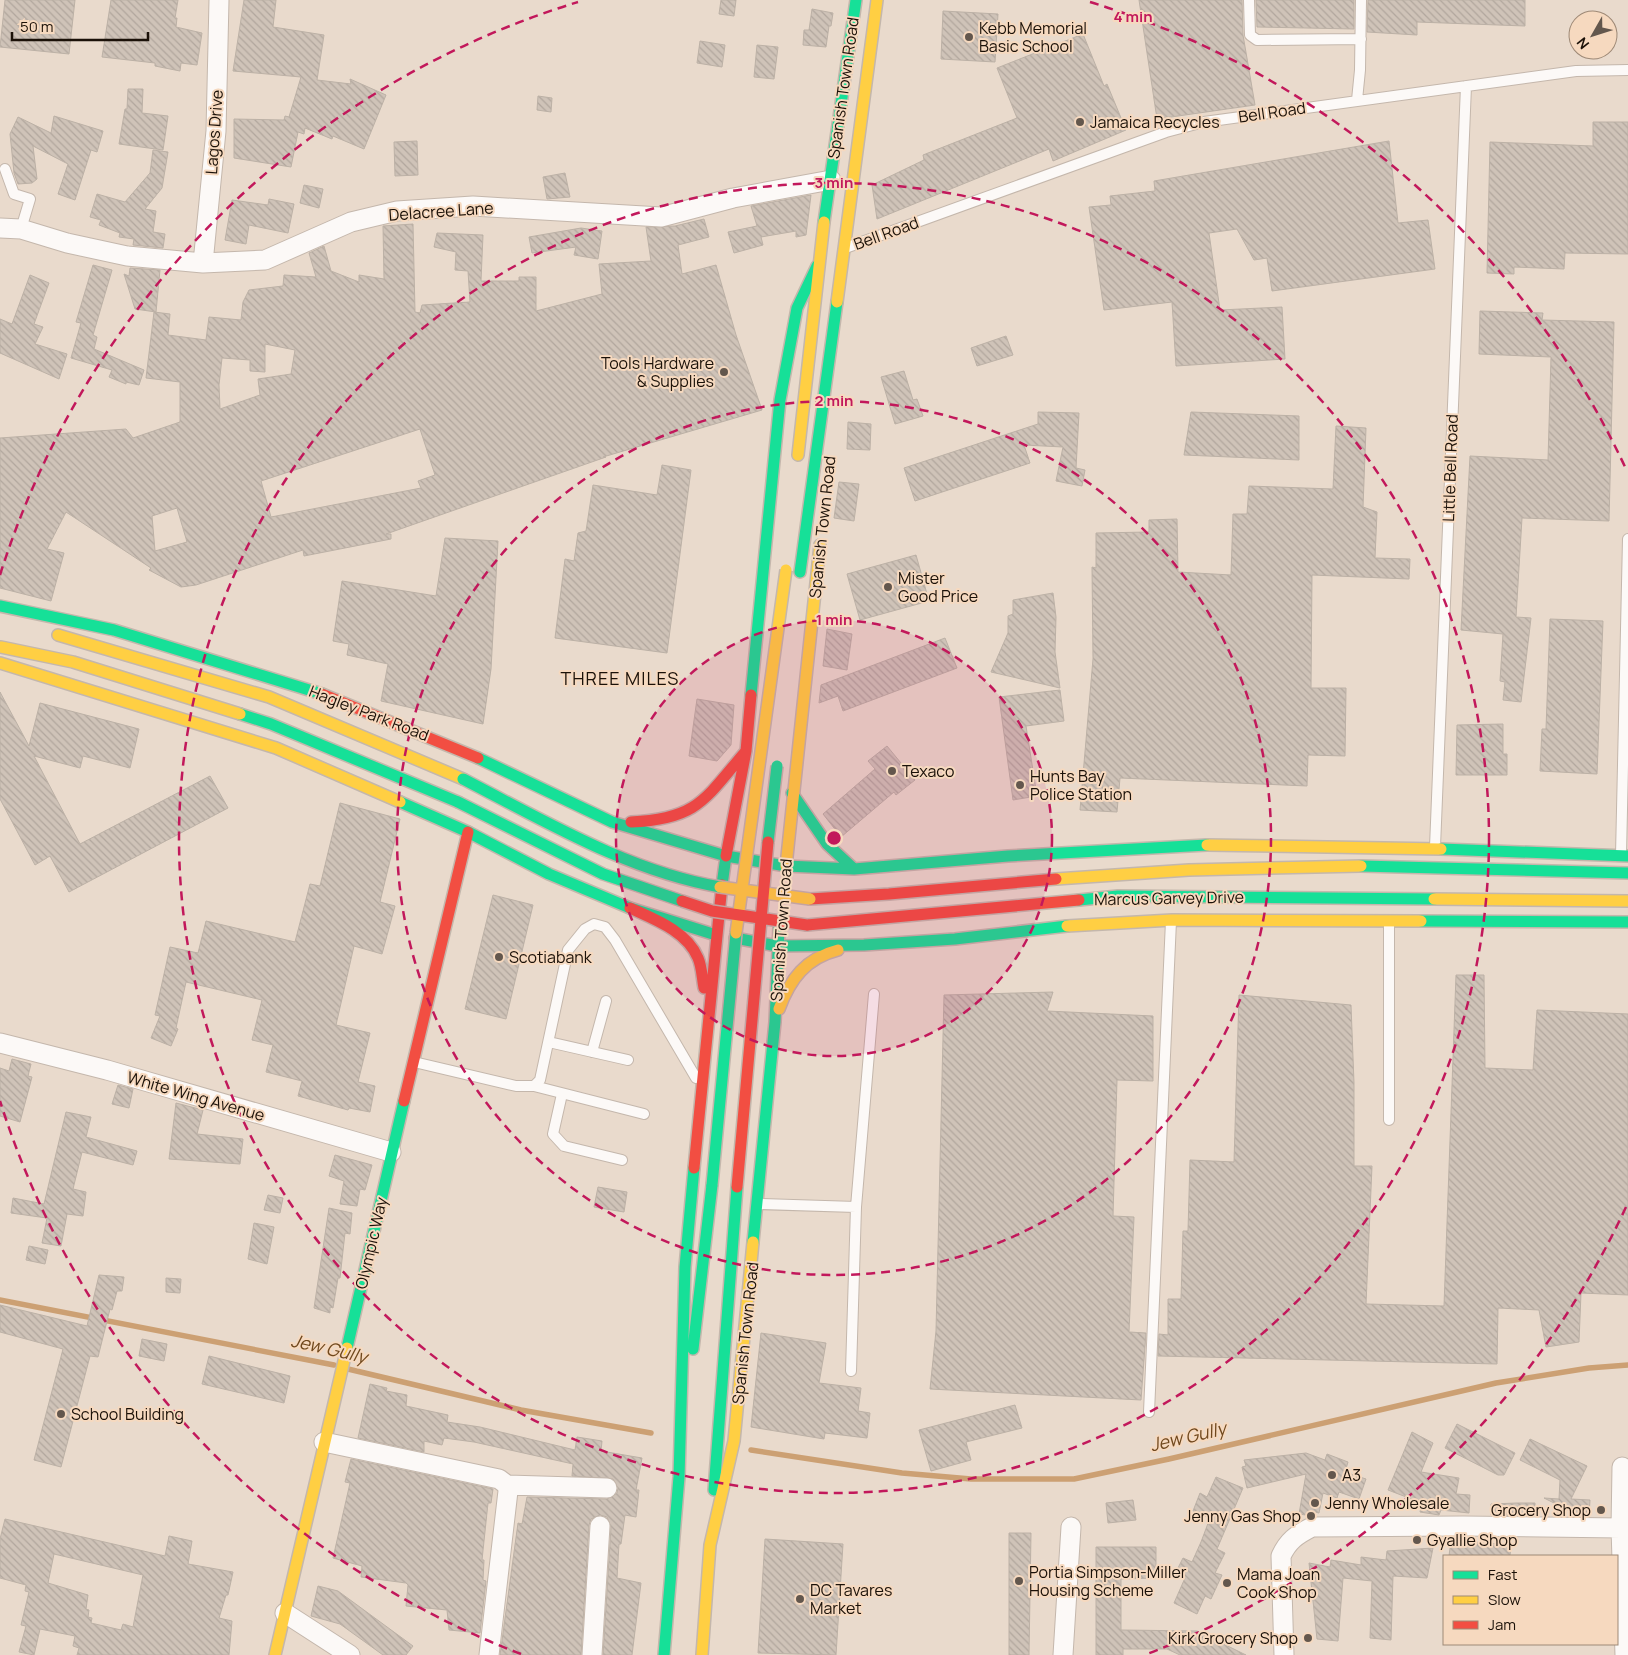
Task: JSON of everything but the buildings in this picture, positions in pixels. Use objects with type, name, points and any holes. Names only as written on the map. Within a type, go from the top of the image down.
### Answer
[{"type":"main road","name":"Spanish Town Road","points":[[796,472],[817,266],[842,81],[856,0]]},
{"type":"main road","name":"Spanish Town Road","points":[[799,577],[845,248],[877,0]]},
{"type":"main road","name":"Spanish Town Road","points":[[679,1477],[685,1267],[716,935],[726,856],[746,750],[760,584],[780,400],[797,308],[817,266]]},
{"type":"main road","name":"Spanish Town Road","points":[[832,424],[836,369],[836,312]]},
{"type":"main road","name":"Spanish Town Road","points":[[710,1545],[734,1441],[775,1022],[777,946],[821,536]]},
{"type":"main road","name":"Spanish Town Road","points":[[664,1655],[679,1477],[712,1185],[740,896],[787,565]]},
{"type":"main road","name":"Hagley Park Road","points":[[0,606],[114,630],[314,690],[491,762],[612,822],[726,856]]},
{"type":"main road","name":"Hagley Park Road","points":[[48,633],[269,697],[464,779],[577,836],[637,862],[715,886]]},
{"type":"main road","name":"Marcus Garvey Drive","points":[[0,646],[73,662],[272,724],[458,802],[603,874],[712,911],[806,925],[1118,896],[1628,901]]},
{"type":"main road","points":[[0,663],[276,748],[468,832],[549,874],[660,921],[676,931],[696,954],[706,993],[706,1042]]},
{"type":"main road","points":[[552,807],[612,822],[670,820],[686,814],[701,803],[746,750]]},
{"type":"main road","name":"Spanish Town Road","points":[[702,1655],[737,1187],[761,900],[778,756]]},
{"type":"main road","points":[[792,793],[827,845],[840,860],[854,868]]},
{"type":"main road","points":[[468,832],[504,805],[534,802]]},
{"type":"main road","name":"Olympic Way","points":[[275,1655],[462,849],[468,832]]},
{"type":"main road","points":[[726,856],[785,875],[1008,856],[1201,845],[1434,849],[1625,856]]},
{"type":"main road","name":"Marcus Garvey Drive","points":[[715,886],[810,899],[880,896],[1126,873],[1303,867],[1482,866],[1628,873]]},
{"type":"main road","points":[[630,908],[716,935]]},
{"type":"main road","name":"Marcus Garvey Drive","points":[[716,935],[777,946],[864,945],[955,939],[1066,926],[1172,920],[1628,922]]},
{"type":"main road","points":[[775,1022],[785,991],[810,960],[822,953],[864,945]]},
{"type":"street","name":"Lagos Drive","points":[[203,263],[216,131],[219,0]]},
{"type":"street","name":"Delacree Lane","points":[[0,228],[21,229],[67,244],[127,256],[203,263],[265,260],[350,222],[397,212],[473,206],[661,217],[732,198],[830,180]]},
{"type":"street","name":"White Wing Avenue","points":[[0,1042],[116,1073],[391,1152]]},
{"type":"street","points":[[324,1442],[499,1479],[506,1486],[508,1491],[489,1655]]},
{"type":"street","points":[[1622,1468],[1621,1528],[1625,1655]]},
{"type":"street","points":[[506,1486],[607,1488]]},
{"type":"street","points":[[592,1655],[600,1526]]},
{"type":"street","points":[[1284,1655],[1281,1556],[1288,1543],[1298,1534],[1312,1528],[1463,1526],[1621,1528]]},
{"type":"street","points":[[1063,1655],[1071,1527]]},
{"type":"street","points":[[284,1613],[350,1655]]},
{"type":"lane","points":[[1249,0],[1250,35],[1257,40],[1360,39]]},
{"type":"lane","points":[[1357,100],[1360,70],[1361,0]]},
{"type":"lane","name":"Bell Road","points":[[845,248],[1166,132],[1204,122],[1576,71],[1628,70]]},
{"type":"lane","name":"Little Bell Road","points":[[1434,849],[1466,86]]},
{"type":"lane","points":[[5,168],[14,194],[30,199],[21,229]]},
{"type":"lane","points":[[1625,856],[1628,539]]},
{"type":"lane","points":[[1149,1412],[1172,920]]},
{"type":"lane","points":[[1389,920],[1389,1120]]},
{"type":"lane","points":[[534,1086],[540,1080],[568,950],[585,929],[594,924],[605,927],[615,940],[702,1088]]},
{"type":"lane","points":[[851,1371],[856,1207],[874,994]]},
{"type":"lane","points":[[592,1052],[606,1001]]},
{"type":"lane","points":[[549,1042],[628,1060]]},
{"type":"lane","points":[[414,1062],[516,1086],[534,1086],[644,1114]]},
{"type":"lane","points":[[562,1094],[553,1134],[559,1142],[564,1146],[622,1160]]},
{"type":"lane","points":[[757,1204],[856,1207]]},
{"type":"waterway","name":"Jew Gully","points":[[0,1300],[334,1365]]},
{"type":"waterway","name":"Jew Gully","points":[[751,1450],[902,1473],[971,1479],[1074,1479],[1169,1459],[1496,1383],[1589,1368],[1628,1365]]},
{"type":"waterway","name":"Jew Gully","points":[[348,1369],[521,1410],[651,1433]]},
{"type":"traffic: fast","points":[[824,222],[856,0]]},
{"type":"traffic: fast","points":[[751,695],[780,400],[797,308],[817,266]]},
{"type":"traffic: fast","points":[[800,572],[837,302]]},
{"type":"traffic: fast","points":[[0,606],[114,630],[322,694]]},
{"type":"traffic: fast","points":[[240,714],[271,724],[458,802]]},
{"type":"traffic: fast","points":[[478,758],[612,822],[726,856]]},
{"type":"traffic: fast","points":[[768,842],[777,766]]},
{"type":"traffic: fast","points":[[463,779],[588,843],[620,857],[686,879],[720,887]]},
{"type":"traffic: fast","points":[[792,793],[827,844],[854,869]]},
{"type":"traffic: fast","points":[[400,802],[468,832],[549,874],[630,908],[716,935]]},
{"type":"traffic: fast","points":[[458,802],[603,874],[682,901]]},
{"type":"traffic: fast","points":[[722,885],[726,856],[786,866],[854,869],[1008,856],[1207,845]]},
{"type":"traffic: fast","points":[[1441,849],[1628,856]]},
{"type":"traffic: fast","points":[[1361,866],[1628,873]]},
{"type":"traffic: fast","points":[[1079,900],[1118,896],[1434,899]]},
{"type":"traffic: fast","points":[[1421,921],[1628,922]]},
{"type":"traffic: fast","points":[[735,938],[777,946],[864,945],[955,939],[1067,926]]},
{"type":"traffic: fast","points":[[753,1242],[775,1022],[779,927]]},
{"type":"traffic: fast","points":[[712,1185],[736,933]]},
{"type":"traffic: fast","points":[[347,1348],[404,1101]]},
{"type":"traffic: fast","points":[[664,1655],[679,1477],[685,1267],[694,1168]]},
{"type":"traffic: fast","points":[[693,1349],[712,1185]]},
{"type":"traffic: fast","points":[[714,1490],[737,1187]]},
{"type":"traffic: slow","points":[[837,302],[877,0]]},
{"type":"traffic: slow","points":[[798,455],[824,222]]},
{"type":"traffic: slow","points":[[786,866],[820,545]]},
{"type":"traffic: slow","points":[[736,933],[786,570]]},
{"type":"traffic: slow","points":[[58,635],[269,697],[463,779]]},
{"type":"traffic: slow","points":[[1,647],[73,662],[240,714]]},
{"type":"traffic: slow","points":[[0,663],[276,748],[400,802]]},
{"type":"traffic: slow","points":[[1207,845],[1441,849]]},
{"type":"traffic: slow","points":[[1056,879],[1189,870],[1361,866]]},
{"type":"traffic: slow","points":[[720,887],[810,899]]},
{"type":"traffic: slow","points":[[1434,899],[1628,901]]},
{"type":"traffic: slow","points":[[1067,926],[1172,920],[1421,921]]},
{"type":"traffic: slow","points":[[779,1009],[788,988],[801,971],[817,958],[838,950]]},
{"type":"traffic: slow","points":[[702,1655],[710,1545],[734,1441],[753,1242]]},
{"type":"traffic: slow","points":[[275,1655],[347,1348]]},
{"type":"traffic: jam","points":[[322,694],[478,758]]},
{"type":"traffic: jam","points":[[726,856],[746,751],[751,695]]},
{"type":"traffic: jam","points":[[631,822],[653,820],[686,811],[709,794],[746,751]]},
{"type":"traffic: jam","points":[[404,1101],[468,832]]},
{"type":"traffic: jam","points":[[737,1187],[768,842]]},
{"type":"traffic: jam","points":[[810,899],[1056,879]]},
{"type":"traffic: jam","points":[[694,1168],[722,885]]},
{"type":"traffic: jam","points":[[807,925],[1079,900]]},
{"type":"traffic: jam","points":[[682,901],[712,911],[807,925]]},
{"type":"traffic: jam","points":[[630,908],[669,927],[686,940],[699,961],[704,988]]},
{"type":"place","name":"Kebb Memorial Basic School","points":[[969,37]]},
{"type":"place","name":"Jamaica Recycles","points":[[1080,122]]},
{"type":"place","name":"Tools Hardware & Supplies","points":[[724,372]]},
{"type":"place","name":"Mister Good Price","points":[[888,587]]},
{"type":"place","name":"Texaco","points":[[892,771]]},
{"type":"place","name":"Hunts Bay Police Station","points":[[1020,785]]},
{"type":"place","name":"Scotiabank","points":[[499,957]]},
{"type":"place","name":"School Building","points":[[61,1414]]},
{"type":"place","name":"A3","points":[[1332,1475]]},
{"type":"place","name":"Jenny Wholesale","points":[[1315,1503]]},
{"type":"place","name":"Grocery Shop","points":[[1601,1510]]},
{"type":"place","name":"Jenny Gas Shop","points":[[1311,1516]]},
{"type":"place","name":"Gyallie Shop","points":[[1417,1540]]},
{"type":"place","name":"Portia Simpson-Miller Housing Scheme","points":[[1019,1581]]},
{"type":"place","name":"Mama Joan Cook Shop","points":[[1227,1583]]},
{"type":"place","name":"DC Tavares Market","points":[[800,1599]]},
{"type":"place","name":"Kirk Grocery Shop","points":[[1308,1638]]},
{"type":"district","name":"THREE MILES","points":[[620,679]]}]
